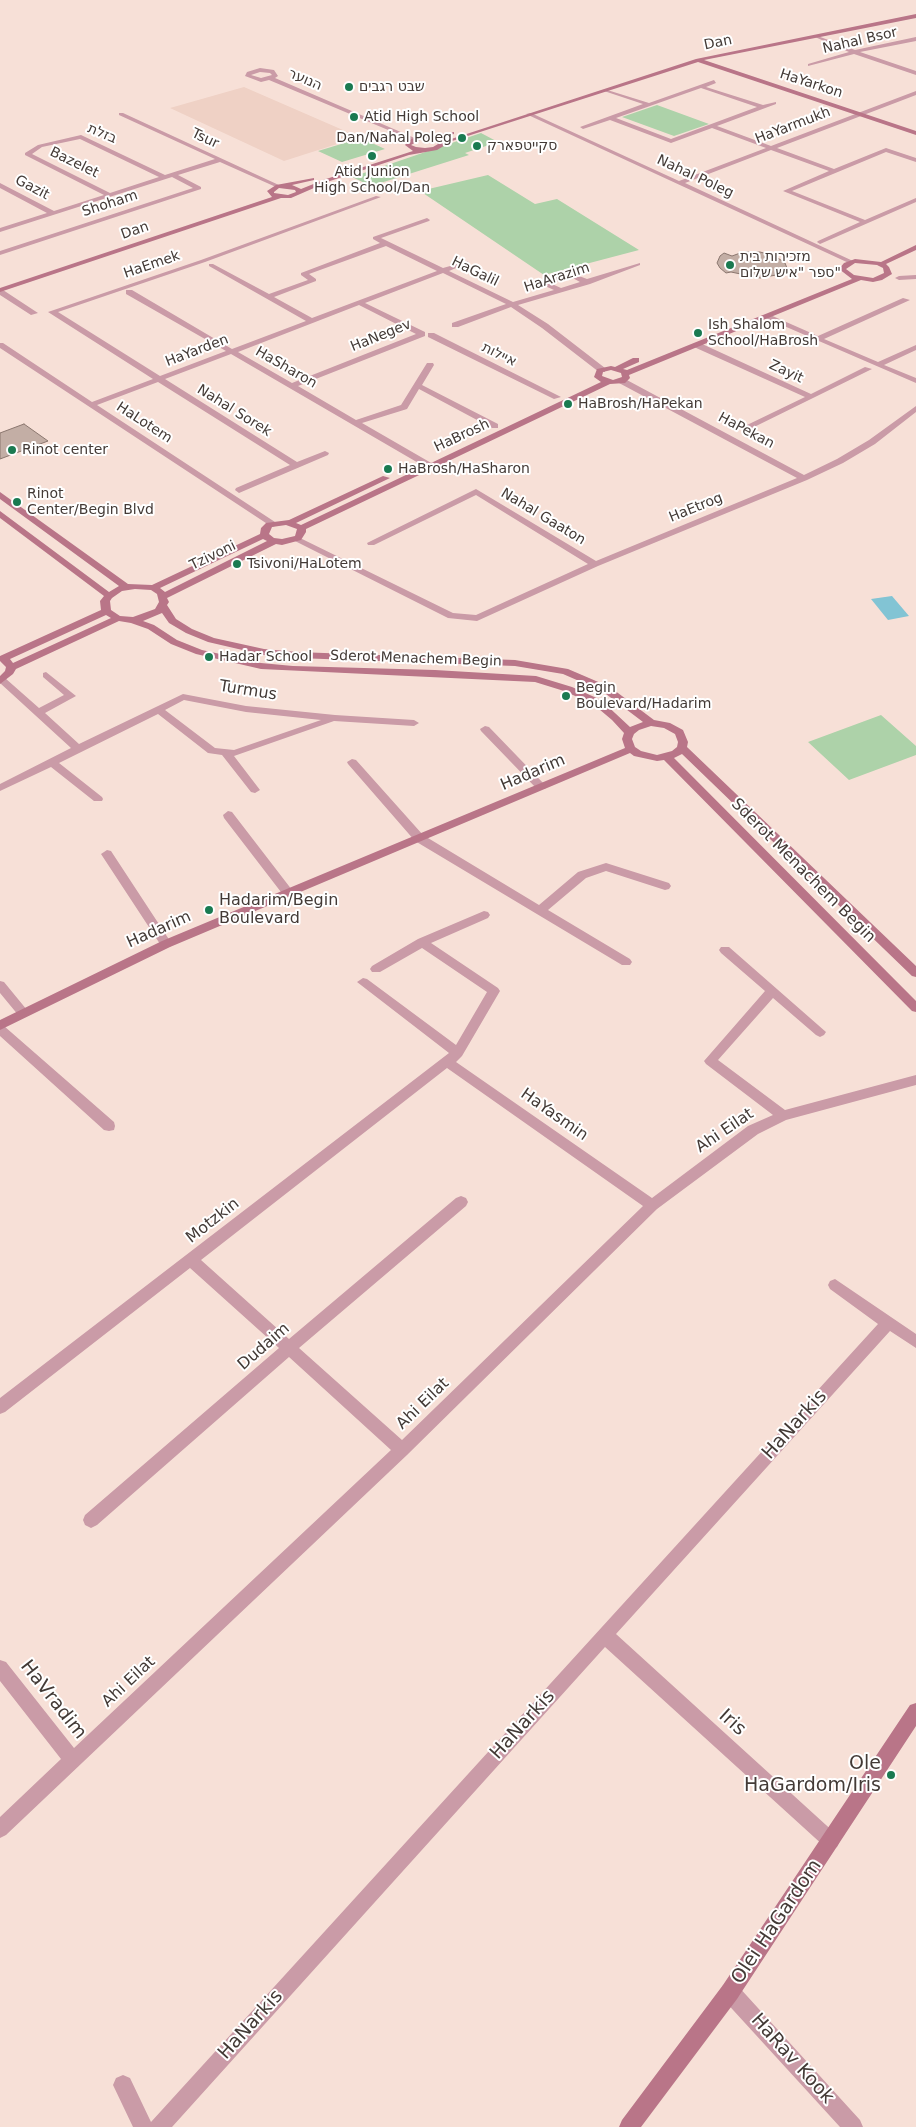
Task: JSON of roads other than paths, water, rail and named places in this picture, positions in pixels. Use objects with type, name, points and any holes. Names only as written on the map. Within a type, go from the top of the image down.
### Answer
[{"type":"street","name":"Dan","points":[[425,150],[435,149],[450,140],[698,60],[916,16]]},
{"type":"street","points":[[817,36],[854,52],[916,73]]},
{"type":"street","name":"Nahal Bsor","points":[[810,64],[854,52],[916,39]]},
{"type":"street","name":"HaYarkon","points":[[698,60],[916,133]]},
{"type":"street","name":"הנוער","points":[[270,78],[414,139]]},
{"type":"street","points":[[583,127],[714,82]]},
{"type":"street","points":[[702,86],[762,107]]},
{"type":"street","points":[[606,90],[650,105]]},
{"type":"street","name":"HaYarmukh","points":[[679,183],[916,93]]},
{"type":"street","points":[[611,118],[671,141],[774,103]]},
{"type":"street","name":"Tsur","points":[[121,114],[278,186]]},
{"type":"street","name":"Dan","points":[[414,139],[441,137],[484,123],[529,114]]},
{"type":"street","name":"Nahal Poleg","points":[[529,114],[850,262]]},
{"type":"street","points":[[712,126],[834,172]]},
{"type":"street","name":"בזלת","points":[[110,195],[27,154],[40,146],[81,137],[164,178]]},
{"type":"street","points":[[430,138],[439,141],[441,145]]},
{"type":"street","points":[[286,186],[402,150],[414,139]]},
{"type":"street","points":[[408,145],[414,149],[425,150]]},
{"type":"street","points":[[278,186],[298,188],[300,191],[407,154],[425,150]]},
{"type":"street","points":[[865,222],[786,191],[886,150],[916,160]]},
{"type":"street","name":"Shoham","points":[[0,230],[219,160]]},
{"type":"street","name":"Shoham","points":[[0,253],[199,188],[172,175]]},
{"type":"street","name":"Gazit","points":[[0,185],[53,213]]},
{"type":"street","name":"Dan","points":[[0,283],[270,191],[278,186]]},
{"type":"street","points":[[270,191],[272,195],[278,197]]},
{"type":"street","name":"Dan","points":[[0,291],[278,197],[294,196],[300,191]]},
{"type":"street","name":"HaEmek","points":[[158,379],[52,312],[203,261],[378,197]]},
{"type":"street","points":[[820,242],[914,202]]},
{"type":"street","points":[[387,243],[375,238],[427,220]]},
{"type":"street","points":[[268,297],[314,280],[303,274],[387,243]]},
{"type":"street","name":"HaGalil","points":[[387,243],[512,304],[544,326],[600,373]]},
{"type":"street","points":[[882,264],[916,247]]},
{"type":"street","points":[[869,261],[882,264],[888,270],[885,276],[873,280],[858,279],[847,274],[844,272],[843,266],[850,262],[869,261]]},
{"type":"street","points":[[360,302],[466,262]]},
{"type":"street","name":"HaArazim","points":[[455,325],[512,304],[560,291],[638,264]]},
{"type":"street","points":[[211,265],[312,321]]},
{"type":"street","points":[[560,291],[548,284],[552,280],[569,274],[587,282]]},
{"type":"street","points":[[624,377],[616,368],[847,274]]},
{"type":"street","points":[[899,278],[916,277]]},
{"type":"street","points":[[600,373],[608,382],[624,377],[765,316],[858,279]]},
{"type":"street","name":"Dan","points":[[0,291],[34,313]]},
{"type":"street","name":"HaSharon","points":[[129,292],[430,466]]},
{"type":"street","points":[[818,339],[906,300]]},
{"type":"street","name":"HaYarden","points":[[91,405],[360,302]]},
{"type":"street","name":"HaNegev","points":[[292,386],[422,334],[360,302]]},
{"type":"street","points":[[765,316],[916,381]]},
{"type":"street","name":"איילות","points":[[431,335],[557,397]]},
{"type":"street","name":"HaLotem","points":[[0,345],[272,524]]},
{"type":"street","name":"Zayit","points":[[697,345],[811,397]]},
{"type":"street","points":[[877,365],[916,346]]},
{"type":"street","points":[[355,423],[404,407],[430,365]]},
{"type":"street","name":"HaBrosh","points":[[272,524],[291,522],[557,397],[600,373],[616,368]]},
{"type":"street","name":"Zayit","points":[[750,427],[868,369]]},
{"type":"street","name":"HaPekan","points":[[624,377],[733,436],[804,478]]},
{"type":"street","name":"Nahal Sorek","points":[[158,379],[296,466]]},
{"type":"street","name":"HaBrosh","points":[[301,528],[608,382]]},
{"type":"street","points":[[418,386],[495,426]]},
{"type":"street","name":"HaEtrog","points":[[295,539],[450,616],[477,618],[595,564],[804,478],[840,461],[916,408]]},
{"type":"street","points":[[239,490],[324,453]]},
{"type":"street","name":"Nahal Gaaton","points":[[371,543],[476,492],[595,564]]},
{"type":"street","points":[[0,495],[126,587]]},
{"type":"street","points":[[0,514],[109,596]]},
{"type":"street","points":[[272,524],[265,528],[264,535],[274,541],[282,542],[295,539],[301,535],[301,528],[291,522]]},
{"type":"street","name":"Tzivoni","points":[[153,588],[264,535]]},
{"type":"street","name":"Tzivoni","points":[[134,620],[152,615],[163,601],[274,541]]},
{"type":"street","points":[[106,611],[105,601],[109,596],[126,587],[145,586],[153,588]]},
{"type":"street","name":"Sderot Menachem Begin","points":[[153,588],[163,601],[172,621],[189,631],[212,640],[264,652],[297,655],[515,663],[565,671],[606,689],[652,723]]},
{"type":"street","points":[[106,611],[118,618],[134,620]]},
{"type":"street","points":[[11,667],[1,658],[106,611]]},
{"type":"street","points":[[78,749],[1,681],[7,676],[11,667],[118,618]]},
{"type":"street","name":"Sderot Menachem Begin","points":[[134,620],[151,627],[174,642],[199,652],[260,666],[293,669],[435,673],[536,680],[568,689],[597,702],[616,718],[629,733]]},
{"type":"street","points":[[38,713],[71,696],[46,675]]},
{"type":"street","name":"Turmus","points":[[0,788],[183,697],[246,709],[335,718],[414,723]]},
{"type":"street","name":"Turmus","points":[[158,709],[212,751],[235,753],[335,718]]},
{"type":"street","points":[[652,723],[666,725],[679,732],[683,742],[682,748],[675,754],[667,757],[647,757],[631,749],[627,739],[629,733],[635,728],[652,723]]},
{"type":"street","points":[[485,729],[541,787]]},
{"type":"street","name":"Sderot Menachem Begin","points":[[682,748],[916,973]]},
{"type":"street","name":"Hadarim","points":[[0,1025],[166,944],[631,749]]},
{"type":"street","points":[[226,752],[255,790]]},
{"type":"street","name":"Sderot Menachem Begin","points":[[667,757],[916,1008]]},
{"type":"street","points":[[52,762],[98,799]]},
{"type":"street","points":[[352,762],[419,838],[626,962]]},
{"type":"street","points":[[228,815],[288,893]]},
{"type":"street","points":[[107,854],[166,944]]},
{"type":"street","points":[[540,910],[582,875],[606,867],[665,886]]},
{"type":"street","points":[[376,969],[422,942],[484,915]]},
{"type":"street","points":[[422,942],[494,990],[452,1058]]},
{"type":"street","points":[[725,950],[820,1032]]},
{"type":"street","name":"HaYasmin","points":[[363,982],[452,1058],[652,1205]]},
{"type":"street","points":[[0,985],[23,1013]]},
{"type":"street","points":[[772,990],[710,1061],[783,1116]]},
{"type":"street","points":[[0,1029],[109,1126]]},
{"type":"street","name":"Motzkin","points":[[0,1408],[452,1058]]},
{"type":"street","name":"Ahi Eilat","points":[[0,1829],[72,1759],[402,1450],[652,1205],[754,1130],[783,1116],[916,1080]]},
{"type":"street","name":"Dudaim","points":[[91,1520],[461,1202]]},
{"type":"street","points":[[191,1260],[402,1450]]},
{"type":"street","points":[[835,1285],[916,1342]]},
{"type":"street","name":"HaNarkis","points":[[159,2127],[888,1323]]},
{"type":"street","name":"Iris","points":[[605,1635],[831,1841]]},
{"type":"street","name":"HaVradim","points":[[0,1668],[72,1759]]},
{"type":"street","name":"Olei HaGardom","points":[[629,2127],[730,1992],[916,1711]]},
{"type":"street","name":"HaRav Kook","points":[[730,1992],[853,2127]]},
{"type":"street","points":[[123,2085],[143,2127]]},
{"type":"water","points":[[892,596],[909,616],[888,620],[871,599]]},
{"type":"place","name":"שבט רגבים","points":[[349,87]]},
{"type":"place","name":"Atid High School","points":[[354,117]]},
{"type":"place","name":"Dan/Nahal Poleg","points":[[462,138]]},
{"type":"place","name":"סקייטפארק","points":[[477,146]]},
{"type":"place","name":"Atid Junion High School/Dan","points":[[372,156]]},
{"type":"place","name":"מזכירות בית ספר \"איש שלום\"","points":[[730,265]]},
{"type":"place","name":"Ish Shalom School/HaBrosh","points":[[698,333]]},
{"type":"place","name":"HaBrosh/HaPekan","points":[[568,404]]},
{"type":"place","name":"Rinot center","points":[[12,450]]},
{"type":"place","name":"HaBrosh/HaSharon","points":[[388,469]]},
{"type":"place","name":"Rinot Center/Begin Blvd","points":[[17,502]]},
{"type":"place","name":"Tsivoni/HaLotem","points":[[237,564]]},
{"type":"place","name":"Hadar School","points":[[209,657]]},
{"type":"place","name":"Begin Boulevard/Hadarim","points":[[566,696]]},
{"type":"place","name":"Hadarim/Begin Boulevard","points":[[209,910]]},
{"type":"place","name":"Ole HaGardom/Iris","points":[[891,1775]]}]
